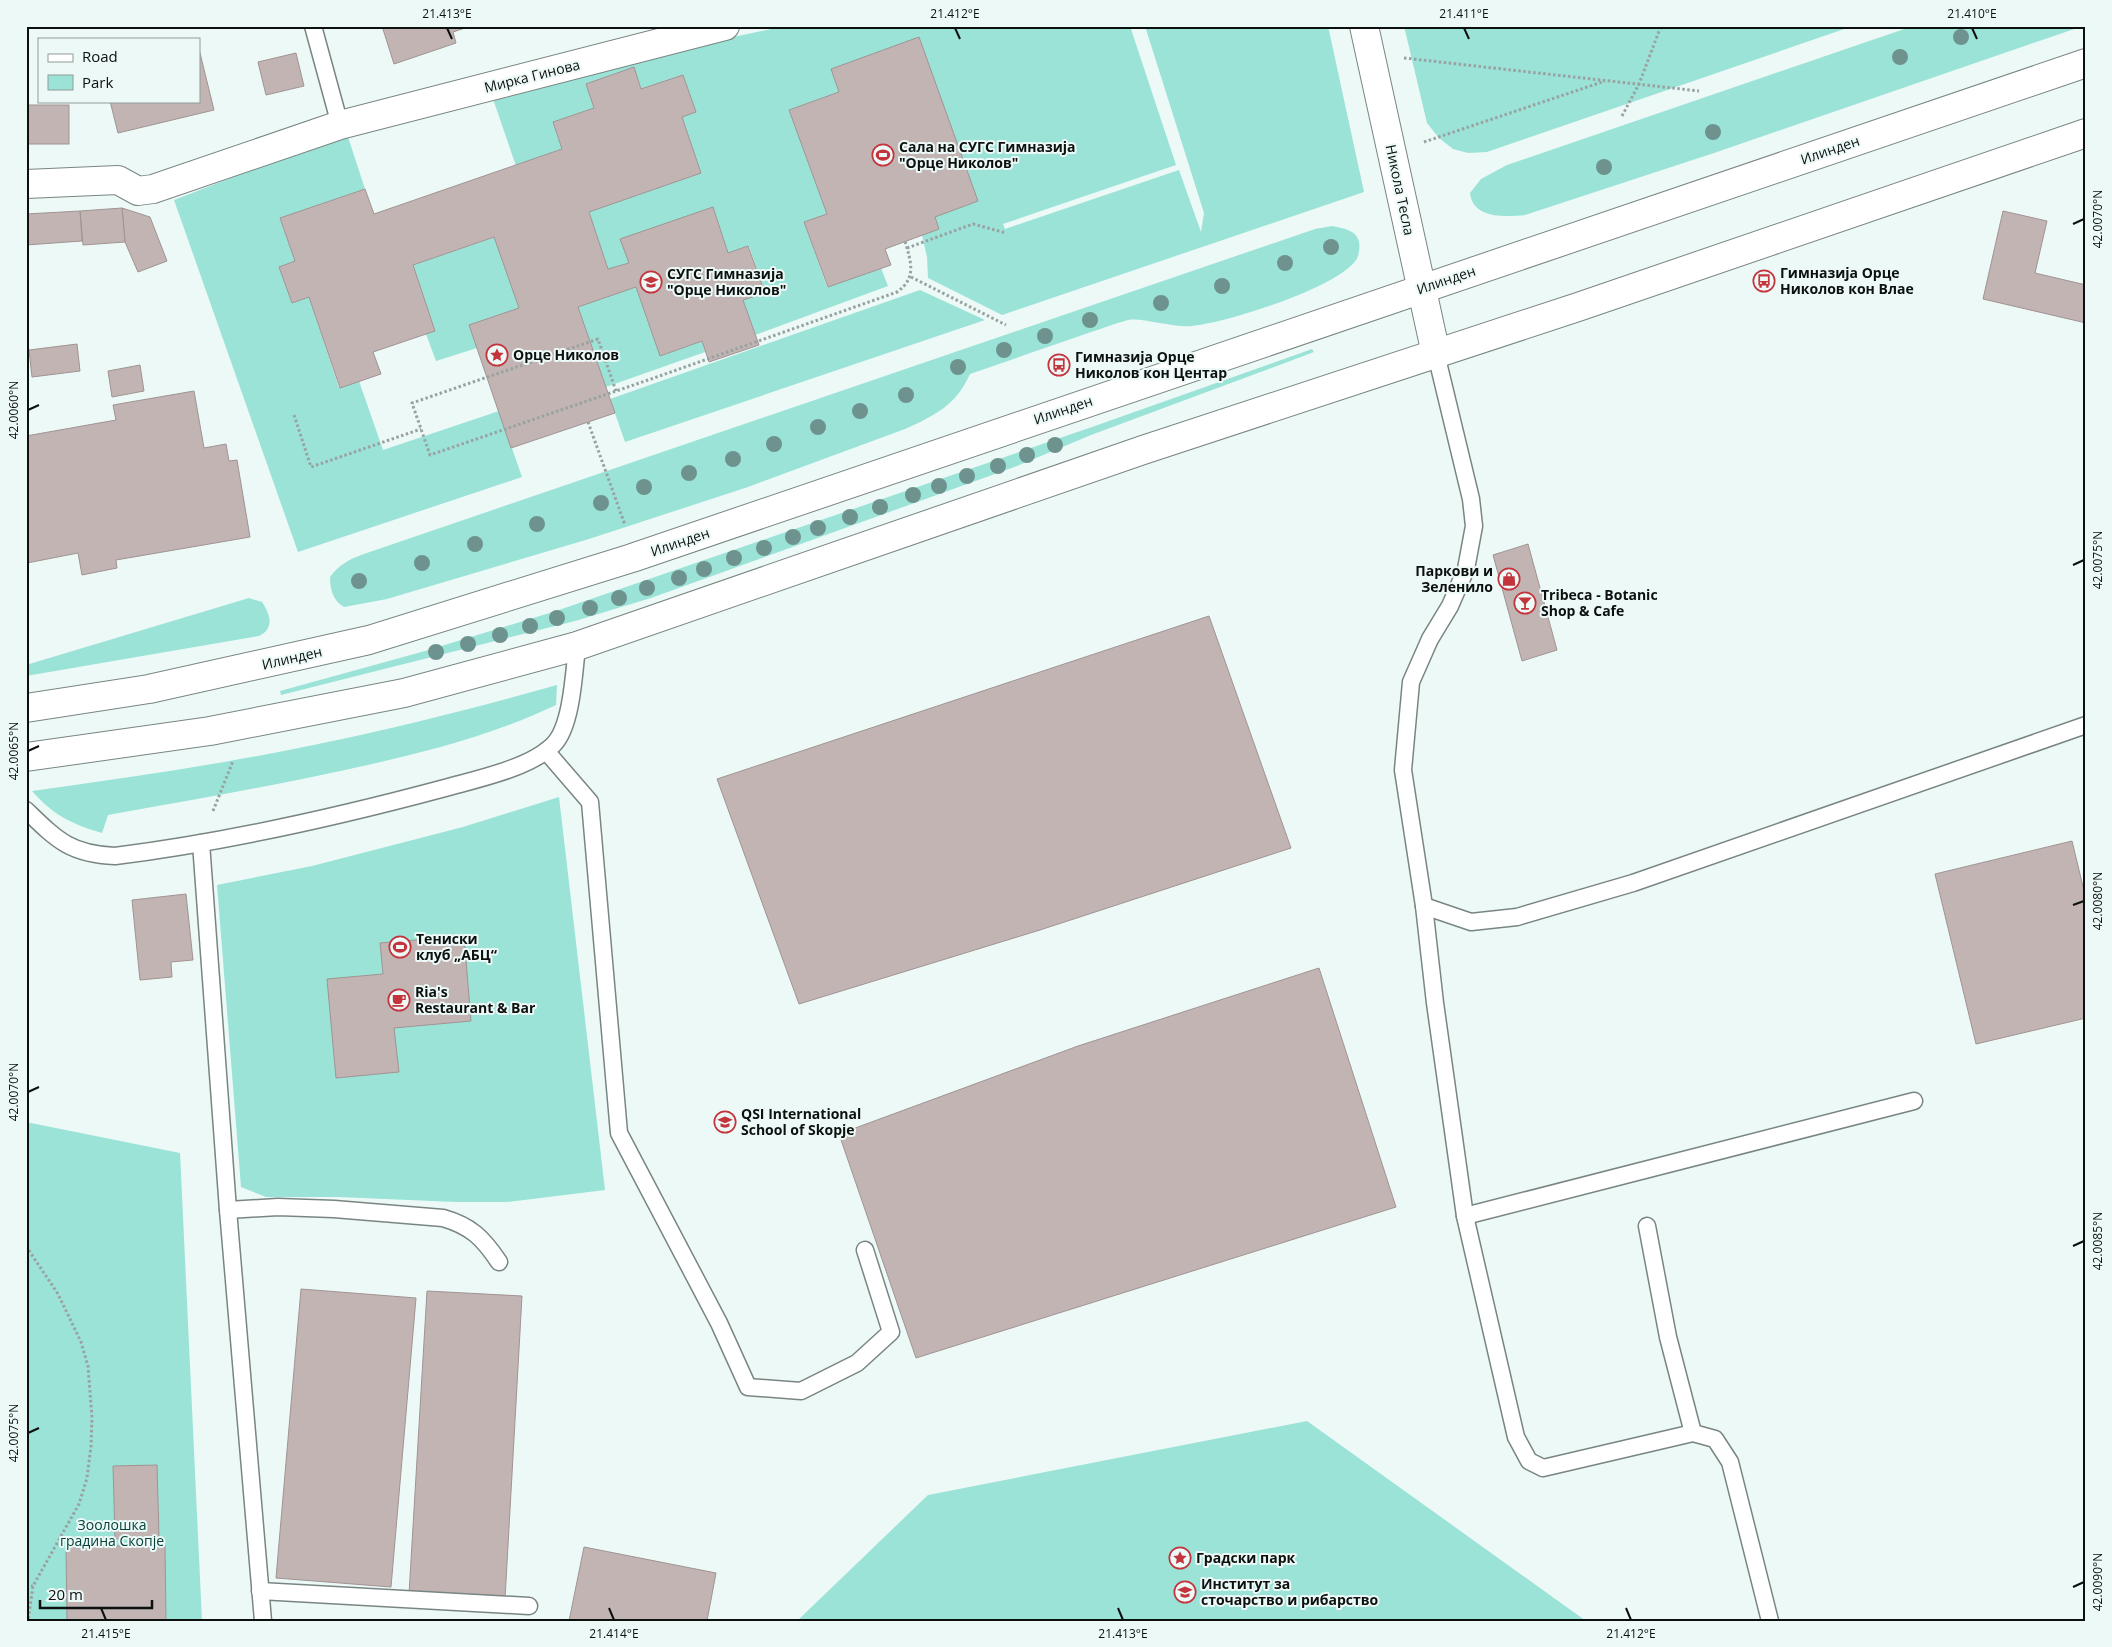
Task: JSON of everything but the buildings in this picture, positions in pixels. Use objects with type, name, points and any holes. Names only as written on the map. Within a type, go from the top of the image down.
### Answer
[{"type":"street","name":"Мирка Гинова","points":[[26,184],[118,180],[138,191],[153,189],[340,126],[724,26]]},
{"type":"street","name":"Никола Тесла","points":[[1364,26],[1436,354]]},
{"type":"street","name":"Илинден","points":[[26,708],[149,689],[369,640],[632,558],[2086,63]]},
{"type":"street","points":[[26,757],[248,724],[404,693],[577,646],[1142,450],[1578,307],[2086,133]]},
{"type":"lane","points":[[313,26],[340,126]]},
{"type":"lane","points":[[1436,354],[1471,499],[1474,526],[1466,569],[1450,606],[1430,639],[1410,682],[1403,770],[1424,906],[1435,1003],[1465,1216],[1516,1437],[1529,1461],[1543,1468],[1693,1433],[1715,1439],[1730,1462],[1770,1621]]},
{"type":"lane","points":[[26,810],[53,836],[71,847],[95,855],[125,855],[289,827],[383,805],[500,771],[532,759],[554,744],[564,727],[577,646]]},
{"type":"lane","points":[[1424,906],[1471,922],[1517,917],[1634,883],[2086,725]]},
{"type":"lane","points":[[546,751],[590,802],[619,1134],[719,1324],[748,1388],[801,1391],[858,1363],[891,1332],[865,1250]]},
{"type":"lane","points":[[201,842],[228,1210],[263,1621]]},
{"type":"lane","points":[[1465,1216],[1914,1101]]},
{"type":"lane","points":[[228,1210],[278,1207],[334,1208],[443,1218],[460,1223],[476,1233],[499,1262]]},
{"type":"lane","points":[[1647,1226],[1668,1337],[1693,1433]]},
{"type":"lane","points":[[260,1591],[529,1606]]},
{"type":"path","points":[[1622,116],[1639,84],[1661,26]]},
{"type":"path","points":[[1403,58],[1699,90]]},
{"type":"path","points":[[1424,142],[1608,80]]},
{"type":"path","points":[[907,248],[973,224],[1006,233]]},
{"type":"path","points":[[616,391],[598,338],[412,403],[430,456],[616,391],[897,292],[904,287],[910,277],[910,262],[905,241]]},
{"type":"path","points":[[910,277],[1006,325]]},
{"type":"path","points":[[294,415],[312,467],[421,429]]},
{"type":"path","points":[[588,422],[628,532]]},
{"type":"path","points":[[201,842],[248,724]]},
{"type":"path","points":[[26,1246],[58,1294],[81,1342],[88,1366],[92,1418],[92,1446],[87,1478],[79,1504],[32,1586],[28,1621]]},
{"type":"path","points":[[26,1587],[32,1586]]},
{"type":"green space","points":[[786,26],[1130,26],[1176,165],[1003,224],[1005,229],[1179,170],[1201,232],[1204,213],[1145,26],[1328,26],[1364,192],[1002,315],[928,278],[927,257],[922,235],[831,69],[839,92],[789,110],[827,214],[804,222],[827,287],[881,268],[888,286],[755,335],[743,300],[765,293],[749,246],[728,253],[713,208],[621,239],[629,263],[608,269],[589,212],[701,173],[682,117],[696,112],[683,75],[641,89],[634,67],[586,84],[594,108],[553,122],[562,149],[516,166],[492,96]]},
{"type":"green space","points":[[1404,26],[1853,26],[1487,152],[1468,153],[1453,149],[1439,138],[1427,123]]},
{"type":"green space","points":[[1913,26],[2083,26],[1714,153],[1525,215],[1500,216],[1483,212],[1472,201],[1470,193],[1481,179],[1507,165]]},
{"type":"green space","points":[[348,137],[365,189],[280,218],[295,261],[279,267],[292,303],[309,297],[339,388],[359,381],[383,450],[499,411],[522,477],[298,552],[174,200],[275,161]]},
{"type":"green space","points":[[1332,226],[1348,230],[1358,238],[1359,249],[1356,260],[1345,271],[1327,282],[1280,302],[1229,318],[1192,326],[1133,319],[1121,322],[970,374],[958,394],[944,408],[926,419],[905,429],[748,487],[589,539],[387,599],[344,607],[333,594],[330,577],[344,563],[361,555],[1315,229]]},
{"type":"green space","points":[[494,237],[519,308],[477,348],[436,361],[426,334],[435,331],[413,265]]},
{"type":"green space","points":[[636,287],[660,356],[702,341],[705,352],[606,387],[578,307]]},
{"type":"green space","points":[[920,290],[985,320],[625,442],[610,399]]},
{"type":"green space","points":[[1312,349],[1314,352],[1091,435],[1017,466],[651,598],[575,621],[281,695],[280,691],[425,651],[556,611],[1092,427]]},
{"type":"green space","points":[[249,598],[262,602],[269,616],[270,620],[267,629],[259,636],[26,676],[26,665]]},
{"type":"green space","points":[[557,685],[556,705],[466,740],[420,753],[339,771],[108,815],[102,833],[64,818],[48,807],[32,791],[266,755],[433,718]]},
{"type":"green space","name":"Тениски клуб „АБЦ“","points":[[559,797],[605,1190],[507,1202],[456,1202],[338,1197],[266,1197],[241,1187],[217,885],[312,866],[463,827]]},
{"type":"green space","name":"Зоолошка градина Скопје","points":[[26,1122],[180,1153],[202,1621],[26,1621]]},
{"type":"green space","name":"Градски парк","points":[[1307,1421],[1586,1621],[797,1621],[928,1495]]},
{"type":"place","name":"Сала на СУГС Гимназија \"Орце Николов\"","points":[[883,155]]},
{"type":"place","name":"Гимназија Орце Николов кон Влае","points":[[1764,281]]},
{"type":"place","name":"СУГС Гимназија \"Орце Николов\"","points":[[651,282]]},
{"type":"place","name":"Орце Николов","points":[[497,355]]},
{"type":"place","name":"Гимназија Орце Николов кон Центар","points":[[1059,365]]},
{"type":"place","name":"Паркови и Зеленило","points":[[1509,579]]},
{"type":"place","name":"Tribeca - Botanic Shop & Cafe","points":[[1525,603]]},
{"type":"place","name":"Тениски клуб „АБЦ“","points":[[400,947]]},
{"type":"place","name":"Ria's Restaurant & Bar","points":[[399,1000]]},
{"type":"place","name":"QSI International School of Skopje","points":[[725,1122]]},
{"type":"place","name":"Градски парк","points":[[1180,1558]]},
{"type":"place","name":"Институт за сточарство и рибарство","points":[[1185,1592]]}]
